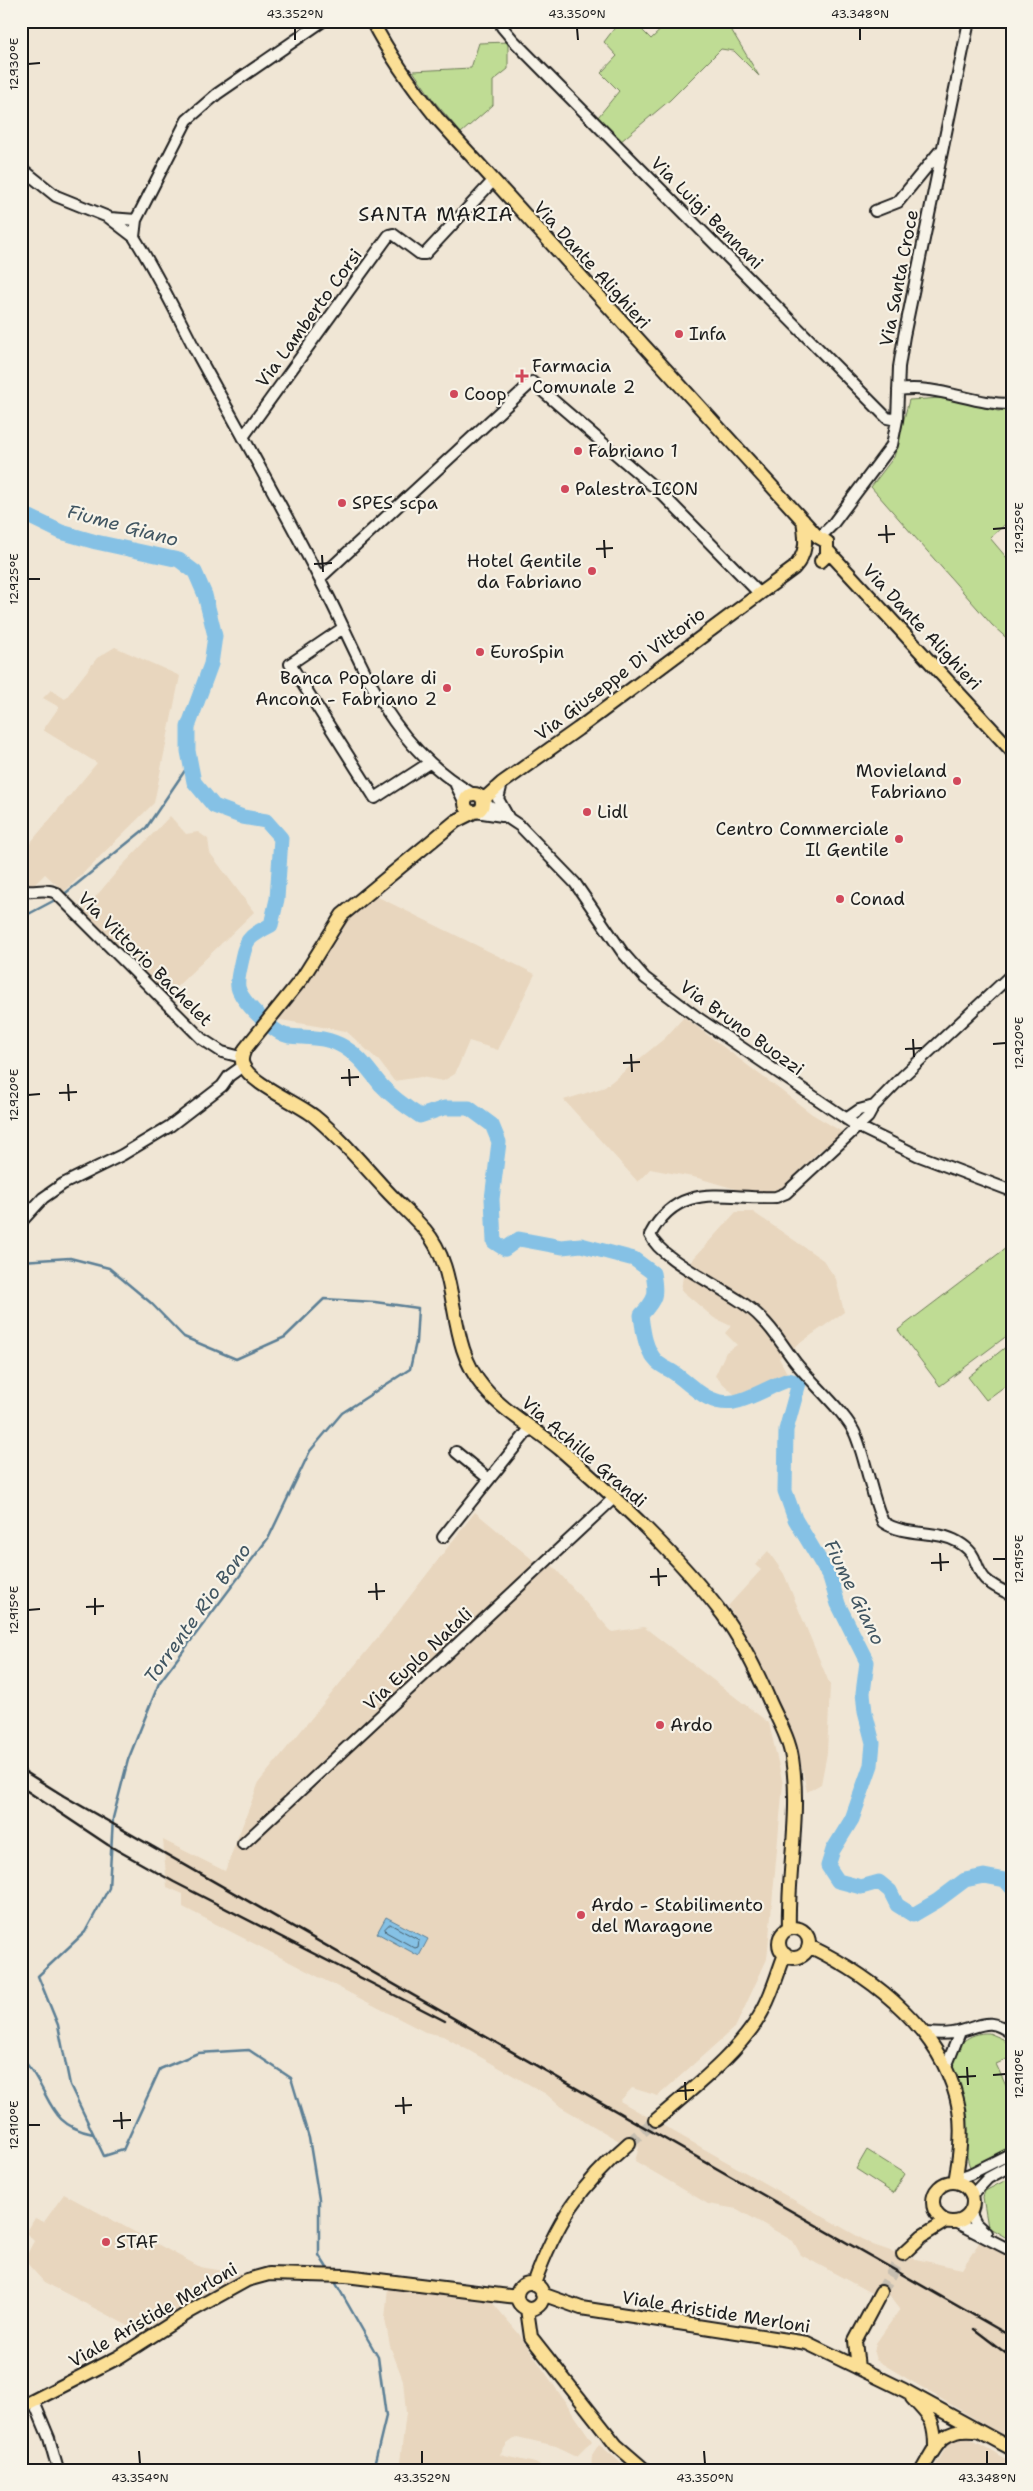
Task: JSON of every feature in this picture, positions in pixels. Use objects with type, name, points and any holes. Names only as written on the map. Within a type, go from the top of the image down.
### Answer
[{"type":"main road","name":"Via Dante Alighieri","points":[[372,21],[386,48],[409,82],[492,182],[803,520],[822,548],[847,571],[1012,751]]},
{"type":"main road","name":"Via Dante Alighieri","points":[[803,520],[808,558],[822,548]]},
{"type":"main road","name":"Via Giuseppe Di Vittorio","points":[[794,568],[806,547]]},
{"type":"main road","points":[[806,547],[822,548]]},
{"type":"main road","name":"Via Giuseppe Di Vittorio","points":[[242,1062],[258,1033],[303,977],[342,915],[456,821],[475,803],[822,548]]},
{"type":"main road","name":"Via Achille Grandi","points":[[242,1062],[254,1078],[314,1116],[430,1236],[442,1262],[450,1289],[453,1316],[463,1354],[482,1386],[495,1399],[615,1497],[668,1552],[724,1616],[763,1685],[788,1743],[795,1794],[788,1893],[789,1929],[780,1938],[780,1947],[785,1954]]},
{"type":"main road","points":[[789,1929],[798,1928],[806,1933],[809,1946]]},
{"type":"main road","points":[[656,2120],[696,2086],[747,2035],[764,2008],[785,1954],[799,1957],[809,1946]]},
{"type":"main road","points":[[809,1946],[838,1960],[866,1979],[926,2033],[946,2067],[959,2109],[960,2124],[955,2180]]},
{"type":"main road","points":[[527,2309],[539,2305],[538,2289],[569,2208],[603,2166],[629,2143]]},
{"type":"main road","points":[[904,2254],[922,2236],[950,2222],[961,2220],[970,2212],[972,2195],[965,2186],[955,2180]]},
{"type":"main road","points":[[950,2222],[936,2214],[933,2202],[940,2186],[955,2180]]},
{"type":"main road","name":"Viale Aristide Merloni","points":[[21,2407],[119,2357],[190,2311],[247,2280],[268,2274],[346,2276],[517,2297]]},
{"type":"main road","points":[[538,2289],[522,2286],[517,2297],[520,2304],[527,2309],[531,2337],[616,2445],[645,2470]]},
{"type":"main road","name":"Viale Aristide Merloni","points":[[538,2289],[581,2308],[807,2343],[904,2390],[1012,2449]]},
{"type":"main road","points":[[858,2368],[855,2341],[881,2292]]},
{"type":"main road","points":[[904,2390],[933,2421],[935,2427],[935,2447]]},
{"type":"main road","points":[[922,2470],[935,2447],[953,2431],[980,2431]]},
{"type":"street","points":[[134,237],[136,220],[187,120],[217,94],[323,21]]},
{"type":"street","name":"Via Luigi Bennani","points":[[501,21],[502,27],[513,40],[882,413],[887,418],[897,420]]},
{"type":"street","name":"Via Santa Croce","points":[[822,548],[832,526],[886,456],[892,445],[897,420],[904,336],[969,21]]},
{"type":"street","points":[[875,211],[898,202],[942,149]]},
{"type":"street","points":[[21,168],[56,196],[108,218],[134,237],[320,578],[380,702],[413,747],[475,803]]},
{"type":"street","name":"Via Lamberto Corsi","points":[[243,437],[388,235],[393,234],[420,254],[425,254],[492,182]]},
{"type":"street","points":[[108,218],[136,220]]},
{"type":"street","points":[[320,578],[532,382],[660,493],[759,593]]},
{"type":"street","points":[[898,390],[928,389],[979,401],[1012,404]]},
{"type":"street","points":[[343,628],[290,664],[375,798],[429,763]]},
{"type":"street","name":"Via Bruno Buozzi","points":[[502,783],[498,799],[508,818]]},
{"type":"street","name":"Via Bruno Buozzi","points":[[475,803],[508,818],[520,826],[575,883],[623,953],[645,978],[698,1018],[857,1126],[917,1155],[1012,1191]]},
{"type":"street","name":"Via Vittorio Bachelet","points":[[23,894],[42,889],[56,892],[202,1040],[242,1062]]},
{"type":"street","points":[[1012,974],[874,1106],[868,1117],[786,1193],[776,1197],[704,1195],[689,1198],[665,1214],[650,1234],[653,1241],[669,1255],[741,1301],[760,1316],[795,1362],[832,1404],[856,1434],[883,1522],[894,1530],[936,1535],[956,1540],[970,1549],[984,1578],[998,1589],[1012,1595]]},
{"type":"street","points":[[21,1222],[43,1198],[63,1184],[122,1155],[170,1126],[222,1086],[242,1062]]},
{"type":"street","points":[[846,1119],[859,1110],[874,1106]]},
{"type":"street","points":[[443,1537],[530,1427]]},
{"type":"street","points":[[456,1452],[489,1479]]},
{"type":"street","name":"Via Euplo Natali","points":[[243,1844],[615,1497]]},
{"type":"street","points":[[926,2033],[960,2032],[979,2024],[995,2024],[1012,2034]]},
{"type":"street","points":[[946,2067],[960,2032]]},
{"type":"street","points":[[955,2180],[1012,2153]]},
{"type":"street","points":[[972,2195],[988,2178],[1012,2165]]},
{"type":"street","points":[[970,2212],[976,2224],[994,2241]]},
{"type":"street","points":[[950,2222],[1012,2251]]},
{"type":"street","points":[[34,2402],[49,2438],[58,2470]]},
{"type":"shaded area","points":[[115,647],[180,676],[154,803],[62,894],[59,887],[45,874],[31,888],[23,886],[21,854],[97,763],[43,730],[59,707],[43,698],[51,690],[65,699],[97,658]]},
{"type":"shaded area","points":[[170,816],[186,834],[198,832],[208,839],[210,853],[254,912],[166,997],[81,914],[120,868]]},
{"type":"shaded area","points":[[376,896],[535,974],[498,1050],[469,1041],[455,1074],[443,1081],[421,1077],[394,1081],[379,1061],[346,1031],[275,1019],[336,941],[350,916]]},
{"type":"shaded area","points":[[684,1017],[812,1114],[844,1133],[818,1152],[783,1188],[749,1193],[698,1178],[650,1169],[638,1182],[564,1100],[605,1087],[665,1038]]},
{"type":"shaded area","points":[[736,1212],[753,1212],[823,1260],[836,1279],[844,1312],[779,1358],[788,1375],[735,1395],[715,1376],[726,1352],[737,1345],[725,1333],[731,1326],[714,1318],[681,1290],[683,1276],[694,1258]]},
{"type":"shaded area","points":[[475,1512],[545,1570],[552,1565],[612,1632],[644,1627],[769,1723],[783,1784],[767,1959],[736,2026],[658,2096],[632,2088],[620,2101],[873,2245],[911,2258],[962,2269],[980,2241],[1012,2260],[1012,2441],[876,2360],[874,2353],[876,2343],[900,2309],[890,2296],[876,2289],[871,2293],[801,2255],[793,2241],[737,2209],[708,2204],[635,2161],[639,2147],[624,2139],[619,2141],[561,2107],[546,2094],[443,2036],[425,2032],[183,1907],[183,1894],[167,1887],[163,1840],[225,1871],[259,1782],[387,1626]]},
{"type":"shaded area","points":[[768,1551],[784,1574],[830,1685],[827,1753],[821,1784],[807,1792],[796,1741],[756,1656],[728,1606],[761,1570],[755,1565]]},
{"type":"shaded area","points":[[64,2194],[200,2267],[242,2274],[142,2333],[44,2282],[24,2260],[34,2241],[26,2233],[35,2218],[44,2222]]},
{"type":"shaded area","points":[[388,2287],[492,2302],[519,2334],[592,2441],[577,2456],[556,2446],[517,2437],[507,2444],[500,2455],[535,2463],[547,2470],[399,2470],[406,2413],[403,2380],[390,2346],[385,2319]]},
{"type":"shaded area","points":[[957,2436],[969,2438],[1012,2462],[1012,2470],[933,2470],[951,2439]]},
{"type":"shaded area","points":[[599,2444],[629,2470],[591,2470],[592,2455]]},
{"type":"green space","points":[[620,21],[633,21],[651,39],[670,21],[726,21],[759,76],[734,51],[721,49],[670,100],[620,142],[598,117],[619,91],[601,73],[617,56],[604,42]]},
{"type":"green space","points":[[508,42],[508,69],[493,81],[493,105],[461,133],[434,101],[413,71],[471,68],[479,43]]},
{"type":"green space","points":[[942,398],[998,411],[1012,410],[1012,518],[990,538],[1012,564],[1012,643],[992,625],[871,487],[894,457],[909,400]]},
{"type":"green space","points":[[1006,1248],[1012,1255],[1012,1332],[940,1386],[898,1330]]},
{"type":"green space","points":[[1012,1342],[1012,1381],[986,1400],[968,1377]]},
{"type":"green space","points":[[982,2033],[989,2033],[1003,2039],[1012,2049],[1012,2057],[996,2064],[1012,2099],[1012,2149],[971,2169],[966,2150],[966,2116],[954,2074],[953,2060],[958,2047],[968,2038]]},
{"type":"green space","points":[[867,2150],[905,2174],[893,2193],[856,2169]]},
{"type":"green space","points":[[1012,2177],[1012,2241],[988,2227],[983,2197],[985,2191]]},
{"type":"water","points":[[386,1917],[428,1939],[419,1956],[377,1933]]},
{"type":"waterway","name":"Fiume Giano","points":[[21,515],[30,517],[61,532],[96,542],[179,560],[195,572],[205,595],[215,636],[211,664],[188,727],[188,751],[194,782],[214,806],[243,817],[266,821],[281,838],[277,899],[271,925],[248,940],[238,982],[240,993],[259,1016],[283,1034],[324,1039],[344,1047],[360,1060],[390,1094],[420,1116],[444,1108],[469,1108],[492,1125],[499,1142],[492,1199],[494,1242],[505,1249],[519,1239],[562,1247],[581,1245],[634,1259],[653,1273],[654,1296],[650,1305],[641,1315],[645,1340],[650,1352],[659,1364],[675,1373],[703,1395],[725,1403],[734,1402],[748,1398],[788,1380],[799,1383],[786,1430],[785,1491],[795,1519],[830,1577],[838,1604],[867,1662],[863,1693],[865,1712],[873,1743],[871,1765],[852,1819],[833,1850],[828,1866],[838,1881],[861,1887],[879,1882],[890,1891],[897,1905],[913,1915],[937,1901],[965,1880],[984,1876],[1005,1880],[1012,1888]]},
{"type":"waterway","name":"Torrente Rio Bono","points":[[62,896],[146,828],[190,763]]},
{"type":"waterway","name":"Torrente Rio Bono","points":[[21,918],[57,899]]},
{"type":"waterway","name":"Torrente Rio Bono","points":[[21,1261],[70,1258],[109,1268],[151,1303],[184,1337],[236,1359],[285,1337],[324,1299],[375,1302],[418,1308],[416,1342],[410,1369],[342,1413],[310,1451],[269,1537],[159,1683],[128,1760],[113,1818],[109,1888],[85,1932],[38,1976],[58,2025],[70,2085],[104,2156],[123,2150],[160,2069],[198,2053],[249,2050],[291,2078],[309,2138],[319,2199],[319,2255],[329,2271]]},
{"type":"waterway","points":[[21,2057],[32,2071],[51,2105],[62,2120],[70,2126],[93,2134]]},
{"type":"waterway","name":"Torrente Rio Bono","points":[[334,2280],[378,2357],[386,2416],[373,2470]]},
{"type":"tunnel","points":[[629,2143],[656,2120]]},
{"type":"tunnel","points":[[881,2292],[903,2254]]},
{"type":"railway","points":[[21,1769],[64,1796],[1012,2337]]},
{"type":"railway","points":[[21,1787],[108,1845],[174,1882],[445,2021]]},
{"type":"railway","points":[[974,2329],[1012,2358]]},
{"type":"place","name":"Infa","points":[[679,334]]},
{"type":"place","name":"Farmacia Comunale 2","points":[[522,376]]},
{"type":"place","name":"Coop","points":[[454,394]]},
{"type":"place","name":"Fabriano 1","points":[[578,451]]},
{"type":"place","name":"Palestra ICON","points":[[565,489]]},
{"type":"place","name":"SPES scpa","points":[[342,503]]},
{"type":"place","name":"Hotel Gentile da Fabriano","points":[[592,571]]},
{"type":"place","name":"EuroSpin","points":[[480,652]]},
{"type":"place","name":"Banca Popolare di Ancona - Fabriano 2","points":[[447,688]]},
{"type":"place","name":"Movieland Fabriano","points":[[957,781]]},
{"type":"place","name":"Lidl","points":[[587,812]]},
{"type":"place","name":"Centro Commerciale Il Gentile","points":[[899,839]]},
{"type":"place","name":"Conad","points":[[840,899]]},
{"type":"place","name":"Ardo","points":[[660,1725]]},
{"type":"place","name":"Ardo - Stabilimento del Maragone","points":[[581,1915]]},
{"type":"place","name":"STAF","points":[[106,2242]]},
{"type":"district","name":"SANTA MARIA","points":[[436,214]]}]
